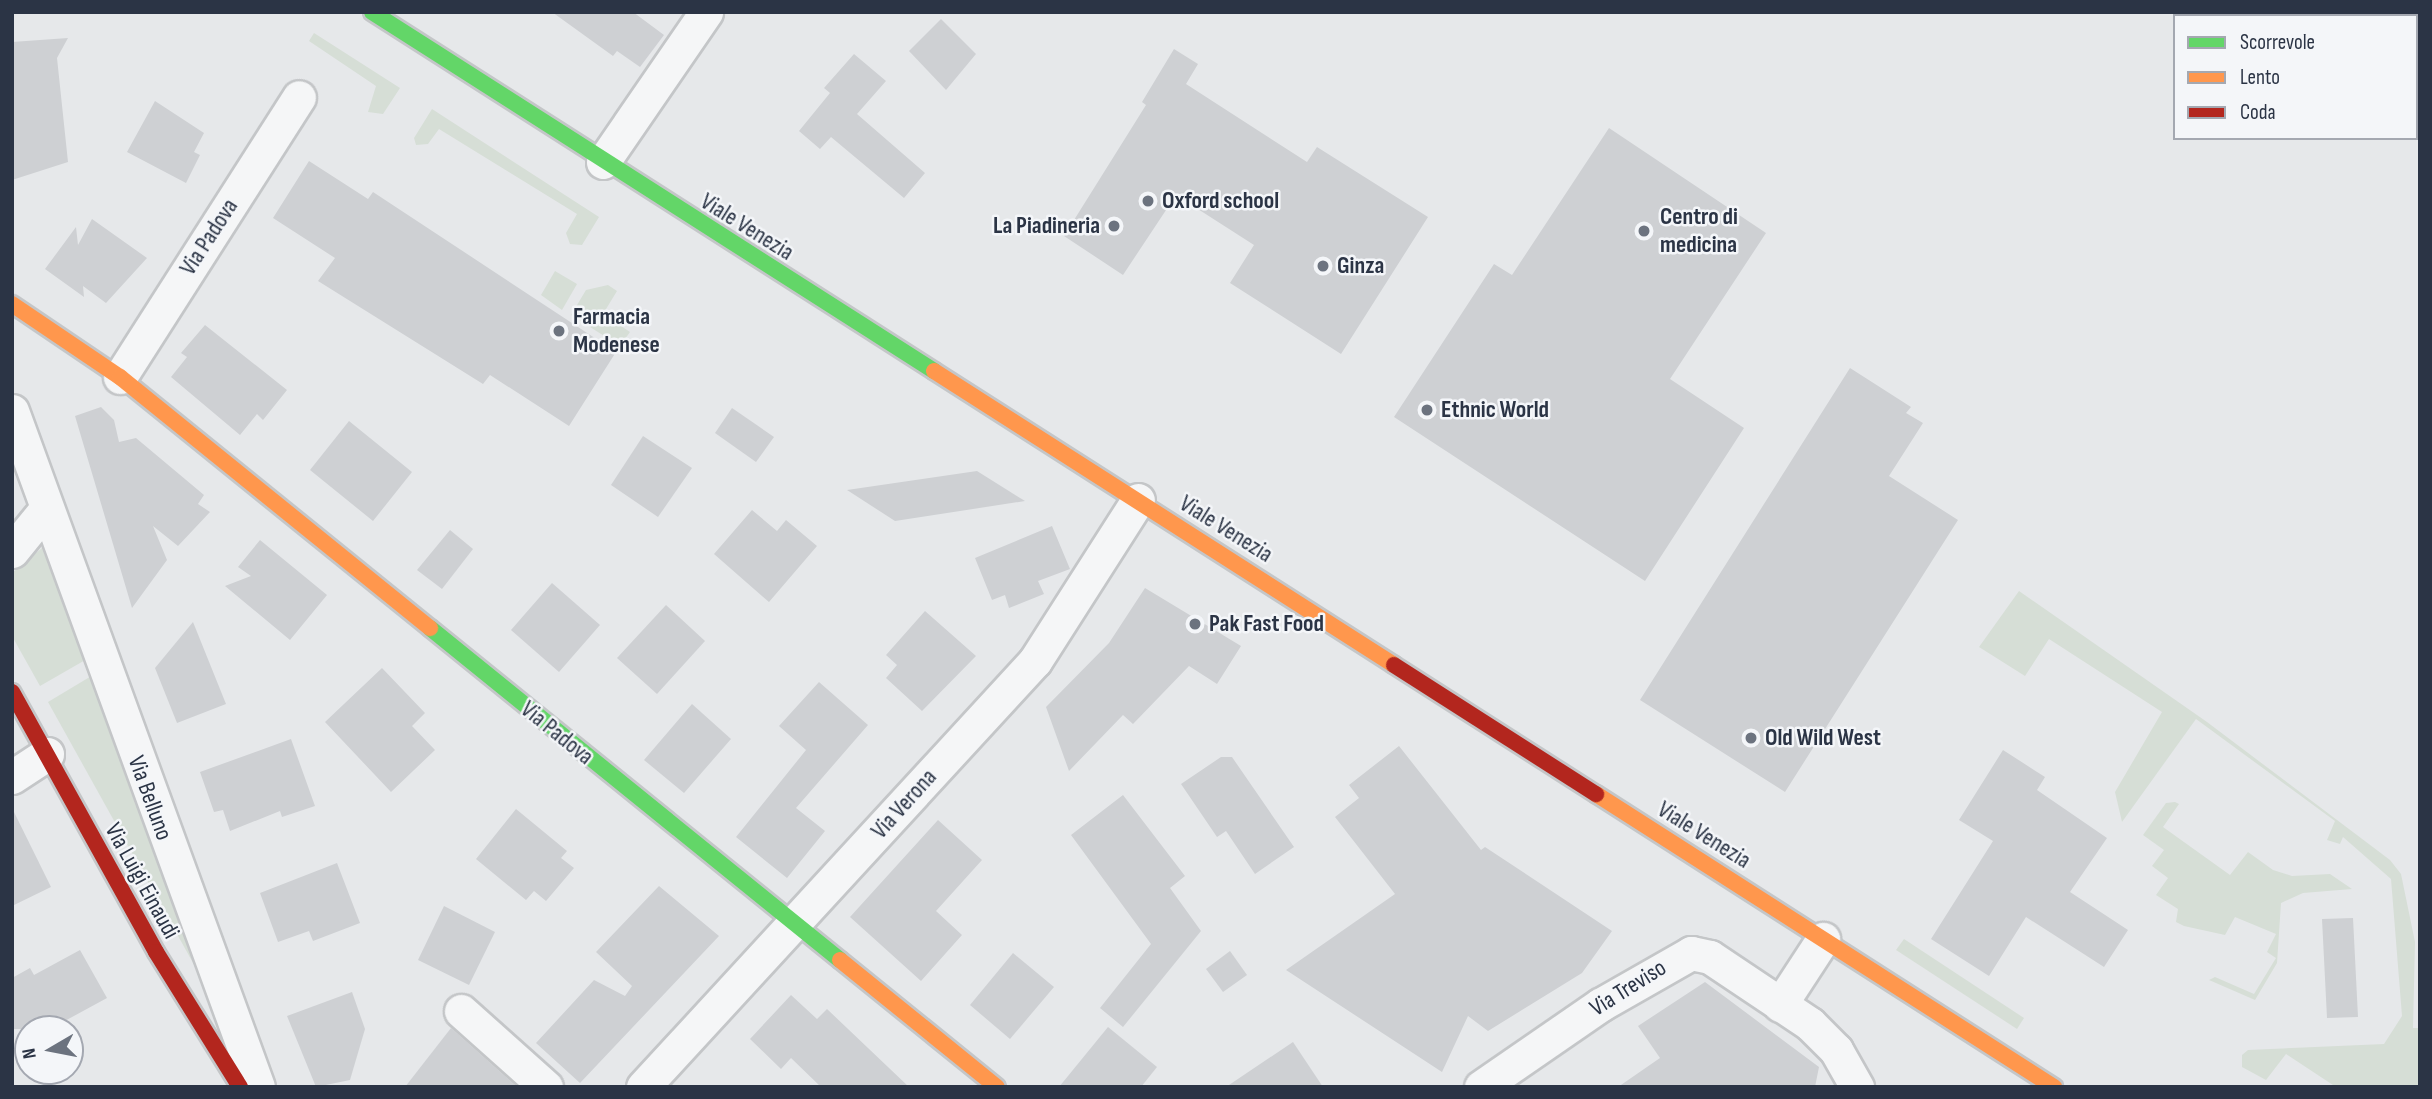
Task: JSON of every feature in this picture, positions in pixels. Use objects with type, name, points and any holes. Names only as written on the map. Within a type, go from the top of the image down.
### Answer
[{"type":"main road","name":"Viale Venezia","points":[[372,12],[2054,1087]]},
{"type":"main road","name":"Via Padova","points":[[12,304],[120,377],[997,1087]]},
{"type":"main road","name":"Via Luigi Einaudi","points":[[12,692],[156,952],[240,1087]]},
{"type":"street","points":[[603,162],[706,12]]},
{"type":"street","name":"Via Padova","points":[[120,377],[299,97]]},
{"type":"street","name":"Via Belluno","points":[[12,411],[258,1087]]},
{"type":"street","name":"Via Verona","points":[[643,1087],[796,925],[1035,661],[1138,500]]},
{"type":"street","points":[[12,551],[46,509]]},
{"type":"street","points":[[12,777],[47,754]]},
{"type":"street","points":[[1780,1005],[1823,939]]},
{"type":"street","name":"Via Treviso","points":[[1481,1087],[1600,1004],[1692,953],[1710,957],[1810,1024],[1836,1050],[1857,1087]]},
{"type":"street","points":[[461,1011],[546,1087]]},
{"type":"shaded area","points":[[314,33],[400,88],[383,114],[368,112],[376,86],[309,41]]},
{"type":"shaded area","points":[[432,109],[599,217],[582,245],[570,244],[566,233],[577,214],[439,129],[428,144],[416,145],[414,138]]},
{"type":"shaded area","points":[[555,271],[577,284],[562,310],[541,295]]},
{"type":"shaded area","points":[[608,285],[617,291],[603,314],[630,332],[620,346],[571,315],[586,290]]},
{"type":"shaded area","points":[[42,548],[87,659],[40,686],[12,636],[12,573]]},
{"type":"shaded area","points":[[2019,591],[2207,722],[2390,860],[2401,874],[2415,942],[2413,1028],[2420,1028],[2420,1087],[2336,1087],[2286,1054],[2266,1080],[2242,1067],[2242,1055],[2248,1050],[2384,1044],[2402,1016],[2391,879],[2343,837],[2340,844],[2327,840],[2335,821],[2196,719],[2122,822],[2115,792],[2162,712],[2049,639],[2025,676],[1979,647]]},
{"type":"shaded area","points":[[93,675],[202,979],[48,702]]},
{"type":"shaded area","points":[[2166,803],[2179,804],[2163,827],[2230,875],[2248,852],[2273,870],[2292,876],[2330,874],[2352,889],[2303,893],[2281,903],[2277,963],[2255,1000],[2209,980],[2215,977],[2254,994],[2276,958],[2267,952],[2276,934],[2235,917],[2225,935],[2184,926],[2176,922],[2178,909],[2156,895],[2168,878],[2152,866],[2164,850],[2143,835]]},
{"type":"shaded area","points":[[1904,939],[2024,1018],[2017,1029],[1896,950]]},
{"type":"building","points":[[552,12],[633,12],[664,35],[640,67],[617,51],[613,56]]},
{"type":"building","points":[[941,19],[976,54],[946,90],[909,51]]},
{"type":"building","points":[[68,38],[57,58],[68,162],[12,180],[12,42]]},
{"type":"building","points":[[1174,49],[1198,64],[1186,84],[1307,162],[1317,147],[1428,217],[1341,354],[1230,283],[1254,245],[1176,195],[1123,275],[1064,236],[1146,105],[1142,102]]},
{"type":"building","points":[[854,54],[886,81],[857,114],[925,173],[904,198],[831,137],[820,149],[799,131],[830,93],[824,88]]},
{"type":"building","points":[[155,101],[204,133],[194,152],[200,155],[186,183],[127,152]]},
{"type":"building","points":[[1609,128],[1766,233],[1670,379],[1744,428],[1645,581],[1394,417],[1494,264],[1512,275]]},
{"type":"building","points":[[309,161],[368,199],[373,192],[616,352],[569,426],[490,375],[483,384],[318,281],[335,258],[273,218]]},
{"type":"building","points":[[92,219],[147,258],[106,303],[83,286],[84,297],[45,269],[76,227],[78,245]]},
{"type":"building","points":[[205,325],[287,390],[263,420],[257,414],[240,435],[171,377],[187,357],[181,353]]},
{"type":"building","points":[[1850,368],[1911,407],[1906,413],[1923,423],[1889,476],[1958,520],[1785,792],[1640,700]]},
{"type":"building","points":[[101,407],[114,420],[119,442],[136,438],[204,495],[198,504],[210,512],[178,546],[153,526],[167,560],[132,608],[75,416]]},
{"type":"building","points":[[732,408],[774,437],[756,462],[715,433]]},
{"type":"building","points":[[349,421],[412,472],[373,521],[310,470]]},
{"type":"building","points":[[643,436],[692,468],[658,517],[611,485]]},
{"type":"building","points":[[977,471],[1025,501],[895,521],[847,490]]},
{"type":"building","points":[[752,510],[777,531],[786,520],[817,546],[769,602],[714,554]]},
{"type":"building","points":[[1052,526],[1070,569],[1038,581],[1044,594],[1009,608],[1005,595],[992,600],[975,558]]},
{"type":"building","points":[[450,530],[473,549],[442,589],[417,570]]},
{"type":"building","points":[[260,540],[327,595],[290,640],[225,586],[251,576],[238,567]]},
{"type":"building","points":[[552,583],[600,625],[559,672],[511,630]]},
{"type":"building","points":[[1145,588],[1241,646],[1217,684],[1189,666],[1133,724],[1123,715],[1069,771],[1046,707],[1109,643]]},
{"type":"building","points":[[666,605],[705,641],[657,694],[617,658]]},
{"type":"building","points":[[925,611],[976,656],[922,711],[886,678],[897,665],[886,655]]},
{"type":"building","points":[[193,622],[226,704],[177,723],[155,668]]},
{"type":"building","points":[[382,668],[425,713],[412,726],[435,750],[391,792],[325,722]]},
{"type":"building","points":[[819,682],[868,725],[796,808],[825,831],[787,878],[736,837],[806,750],[779,726]]},
{"type":"building","points":[[692,704],[731,739],[684,793],[644,760]]},
{"type":"building","points":[[291,739],[315,806],[282,817],[280,811],[230,831],[223,810],[214,812],[200,772]]},
{"type":"building","points":[[1399,746],[1481,850],[1485,847],[1612,931],[1582,973],[1488,1031],[1468,1016],[1442,1072],[1286,970],[1395,894],[1335,817],[1359,798],[1349,785]]},
{"type":"building","points":[[2003,750],[2045,777],[2037,790],[2107,838],[2070,892],[2128,930],[2104,967],[2026,917],[1989,976],[1931,939],[1993,841],[1959,820]]},
{"type":"building","points":[[1221,757],[1232,757],[1294,847],[1255,874],[1226,831],[1217,837],[1181,784]]},
{"type":"building","points":[[1123,795],[1185,876],[1170,888],[1201,931],[1123,1027],[1100,1008],[1151,944],[1071,835]]},
{"type":"building","points":[[12,808],[51,887],[12,906]]},
{"type":"building","points":[[516,809],[567,851],[561,858],[574,868],[546,901],[534,891],[526,900],[476,859]]},
{"type":"building","points":[[938,820],[982,860],[936,911],[962,935],[921,981],[850,917]]},
{"type":"building","points":[[337,863],[360,923],[313,941],[309,931],[278,942],[260,893]]},
{"type":"building","points":[[659,886],[719,936],[580,1083],[536,1043],[594,980],[625,996],[632,986],[596,952]]},
{"type":"building","points":[[444,906],[495,932],[469,985],[418,960]]},
{"type":"building","points":[[2353,918],[2358,1017],[2327,1018],[2322,919]]},
{"type":"building","points":[[80,950],[107,998],[76,1015],[14,1015],[12,1029],[12,978],[30,968],[34,975]]},
{"type":"building","points":[[1230,951],[1247,975],[1223,992],[1206,969]]},
{"type":"building","points":[[1013,953],[1054,987],[1010,1039],[970,1005]]},
{"type":"building","points":[[1705,982],[1819,1067],[1815,1087],[1618,1087],[1660,1058],[1638,1026]]},
{"type":"building","points":[[352,992],[365,1029],[350,1080],[316,1087],[287,1016]]},
{"type":"building","points":[[791,995],[817,1019],[827,1009],[909,1087],[821,1087],[791,1058],[781,1069],[750,1039]]},
{"type":"building","points":[[1108,1027],[1157,1067],[1141,1087],[1059,1087]]},
{"type":"building","points":[[451,1028],[517,1087],[405,1087]]},
{"type":"building","points":[[1293,1042],[1323,1087],[1226,1087]]},
{"type":"traffic: fast","points":[[372,12],[934,371]]},
{"type":"traffic: fast","points":[[430,628],[840,960]]},
{"type":"traffic: slow","points":[[12,304],[120,377],[430,628]]},
{"type":"traffic: slow","points":[[934,371],[1394,665]]},
{"type":"traffic: slow","points":[[1596,794],[2054,1087]]},
{"type":"traffic: slow","points":[[840,960],[997,1087]]},
{"type":"traffic: jam","points":[[1394,665],[1596,794]]},
{"type":"traffic: jam","points":[[12,692],[156,952],[240,1087]]},
{"type":"place","name":"Oxford school","points":[[1148,201]]},
{"type":"place","name":"La Piadineria","points":[[1114,226]]},
{"type":"place","name":"Centro di medicina","points":[[1644,231]]},
{"type":"place","name":"Ginza","points":[[1323,266]]},
{"type":"place","name":"Farmacia Modenese","points":[[559,331]]},
{"type":"place","name":"Ethnic World","points":[[1427,410]]},
{"type":"place","name":"Pak Fast Food","points":[[1195,624]]},
{"type":"place","name":"Old Wild West","points":[[1751,738]]}]
